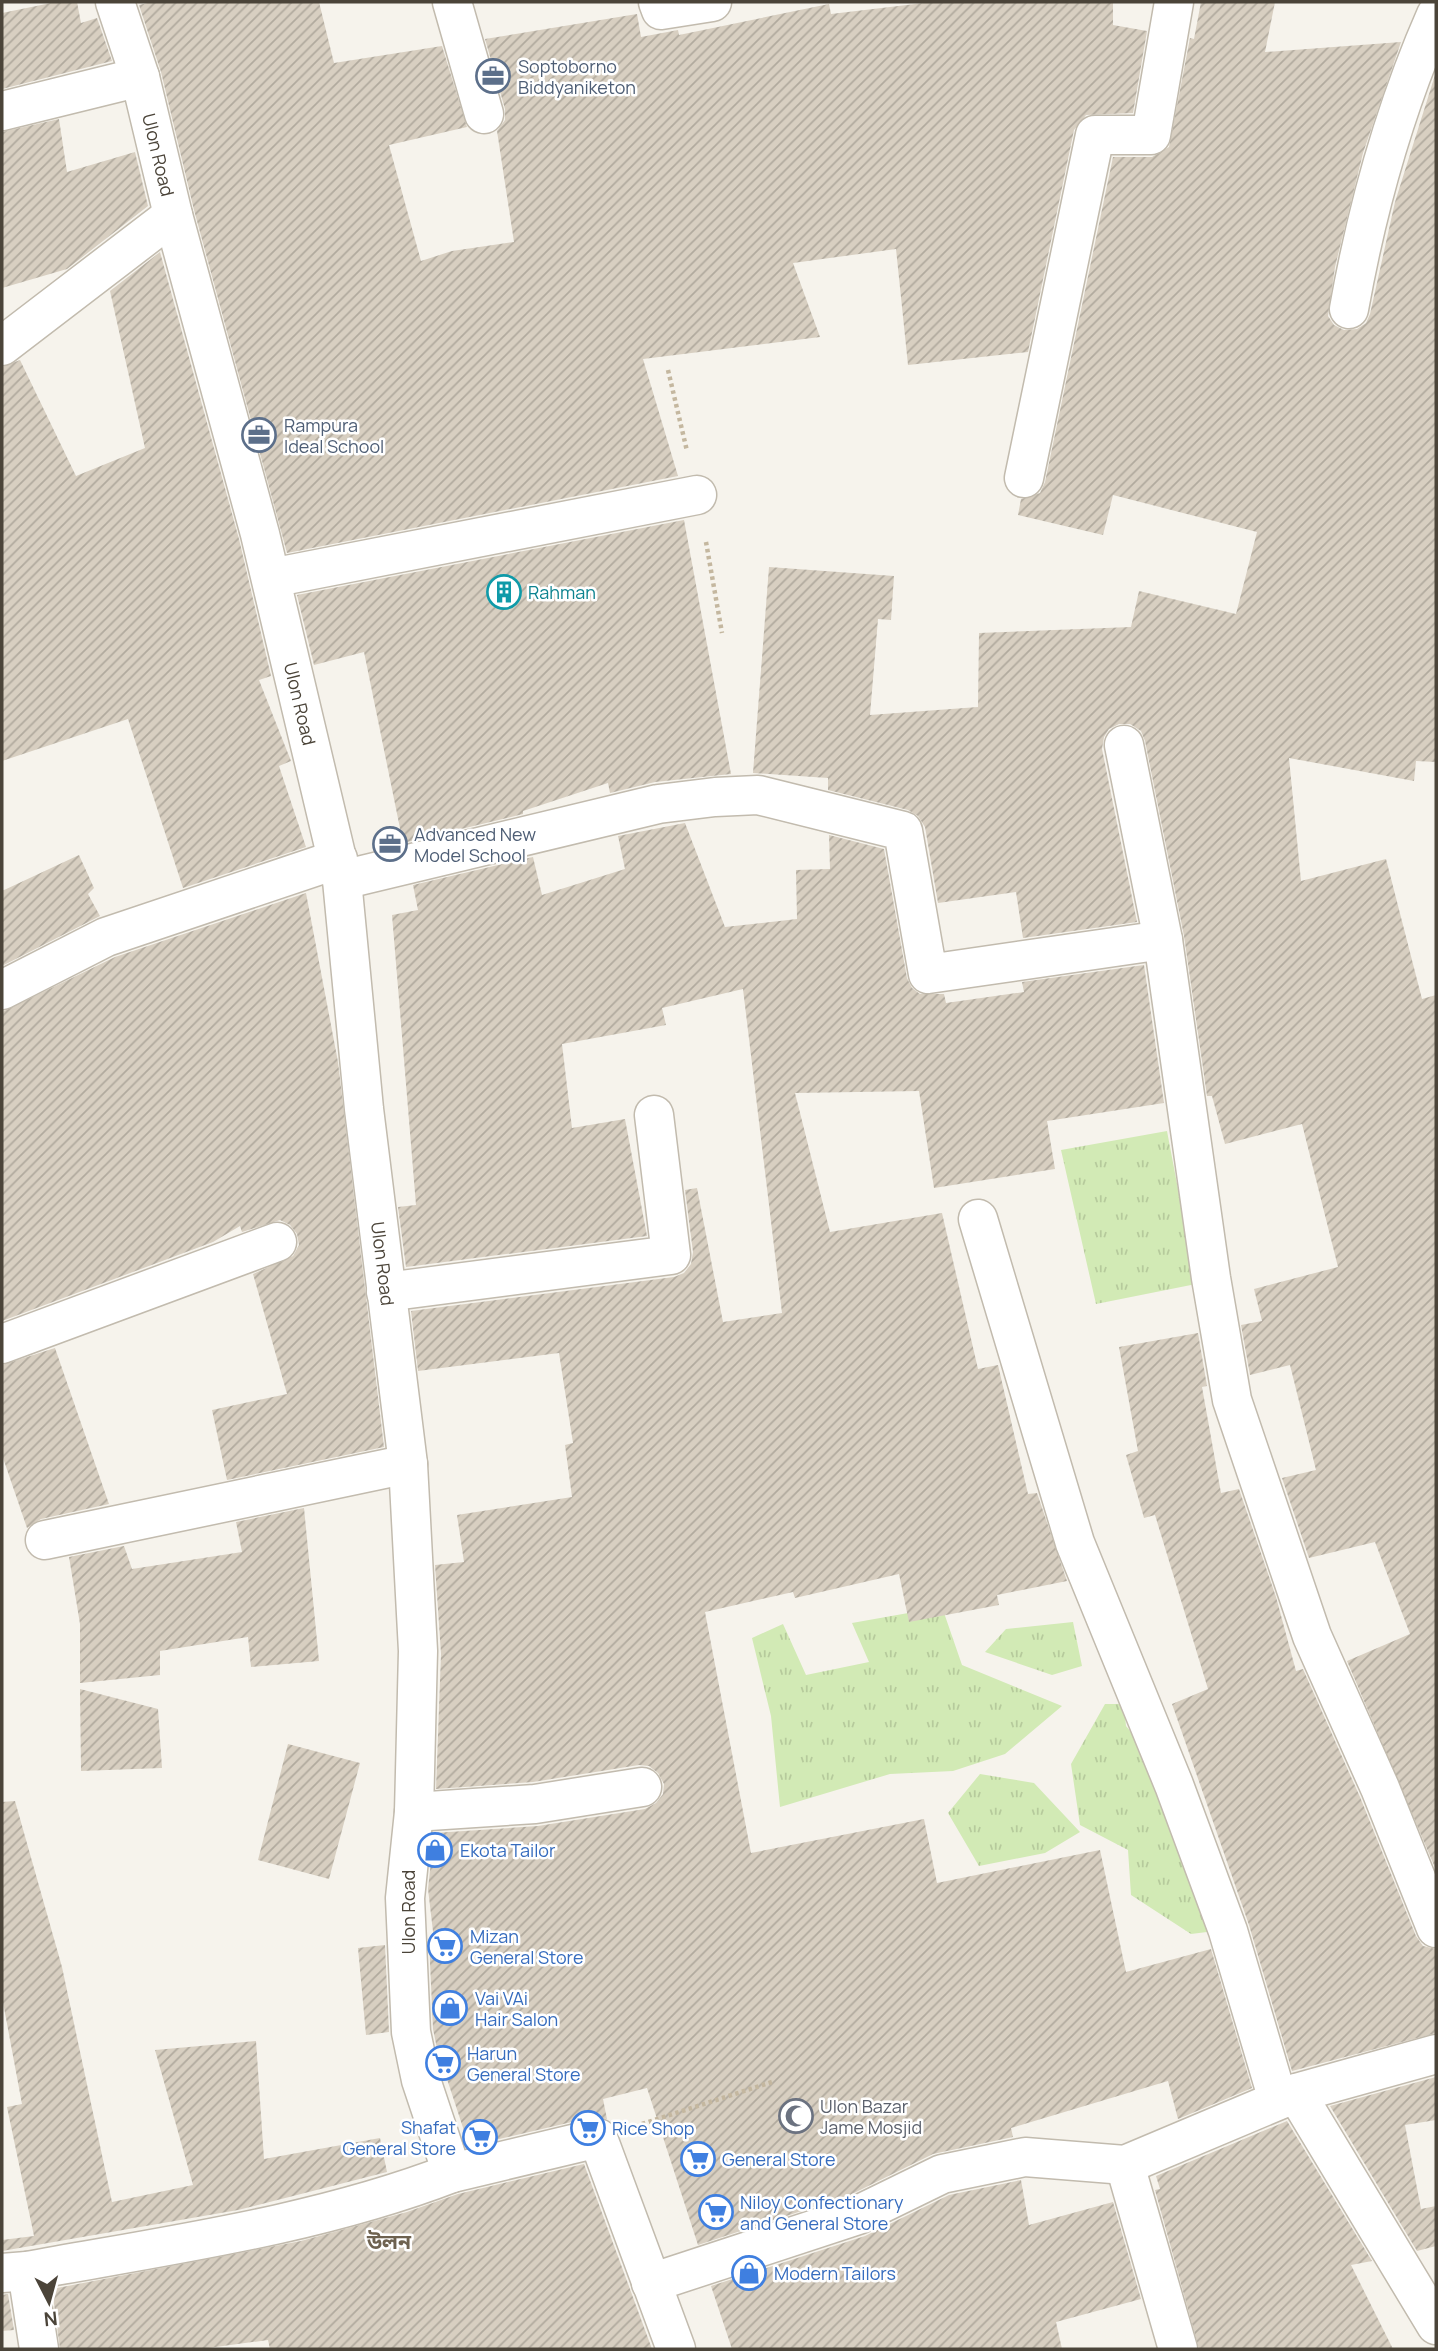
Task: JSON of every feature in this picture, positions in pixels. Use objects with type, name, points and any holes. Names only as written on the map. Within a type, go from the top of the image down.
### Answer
[{"type":"street","name":"Ulon Road","points":[[115,2],[140,77],[173,215],[271,578],[340,869],[386,1292],[408,1464],[418,1651],[414,1812],[405,1898],[411,2032],[421,2080],[452,2173]]},
{"type":"street","points":[[452,2],[484,114]]},
{"type":"street","points":[[658,2],[661,10],[712,2]]},
{"type":"street","points":[[1024,478],[1095,135],[1151,135],[1174,2]]},
{"type":"street","points":[[1349,309],[1360,244],[1408,79],[1436,15]]},
{"type":"street","points":[[2,111],[140,77]]},
{"type":"street","points":[[2,346],[173,215]]},
{"type":"street","points":[[271,578],[697,495]]},
{"type":"street","points":[[1124,745],[1163,940],[1211,1278],[1232,1400],[1312,1636],[1380,1788],[1436,1928]]},
{"type":"street","points":[[2,990],[106,937],[340,869],[658,804],[758,795],[903,831],[928,974],[1163,940]]},
{"type":"street","points":[[386,1292],[671,1255],[654,1115]]},
{"type":"street","points":[[978,1219],[1076,1543],[1174,1785],[1287,2097],[1436,2325]]},
{"type":"street","points":[[2,1344],[277,1242]]},
{"type":"street","points":[[45,1540],[408,1464]]},
{"type":"street","points":[[414,1812],[535,1804],[642,1787]]},
{"type":"street","points":[[651,2283],[858,2216],[942,2174],[1025,2157],[1125,2165],[1287,2097],[1436,2054]]},
{"type":"street","points":[[39,2349],[15,2272],[258,2228],[406,2191],[452,2173],[598,2138],[676,2349]]},
{"type":"street","points":[[1125,2165],[1178,2349]]},
{"type":"path","points":[[668,370],[697,495],[722,633]]},
{"type":"path","points":[[598,2138],[775,2081]]},
{"type":"green space","points":[[1167,1131],[1196,1284],[1096,1304],[1061,1150]]},
{"type":"green space","points":[[942,1607],[962,1665],[1062,1706],[1005,1754],[953,1771],[890,1774],[780,1807],[771,1716],[752,1638],[783,1624],[806,1675],[869,1662],[852,1623]]},
{"type":"green space","points":[[1073,1622],[1082,1666],[1052,1675],[985,1652],[1006,1629]]},
{"type":"green space","points":[[1105,1704],[1124,1704],[1126,1726],[1159,1765],[1215,1931],[1191,1934],[1131,1895],[1128,1850],[1080,1825],[1071,1764]]},
{"type":"green space","points":[[980,1774],[1034,1783],[1080,1832],[1045,1853],[979,1866],[948,1813]]},
{"type":"building","points":[[56,2],[77,2],[81,23],[97,18],[112,61],[2,89],[2,13]]},
{"type":"building","points":[[152,2],[319,2],[334,63],[442,46],[467,127],[389,145],[421,261],[452,251],[514,242],[497,131],[505,120],[505,109],[485,39],[637,14],[641,37],[678,30],[679,35],[829,4],[831,14],[932,2],[1113,2],[1113,25],[1147,31],[1133,113],[1086,115],[1074,130],[1028,352],[908,365],[896,249],[793,263],[820,337],[643,359],[678,476],[287,553],[194,210],[161,72],[139,5]]},
{"type":"building","points":[[1201,2],[1275,2],[1265,52],[1401,42],[1363,153],[1335,267],[1328,316],[1334,325],[1344,330],[1357,329],[1366,323],[1370,314],[1395,202],[1436,72],[1436,762],[1416,761],[1414,781],[1289,758],[1301,881],[1386,859],[1422,999],[1436,995],[1436,1870],[1347,1661],[1410,1634],[1375,1542],[1309,1558],[1282,1478],[1316,1470],[1290,1365],[1250,1375],[1241,1325],[1262,1321],[1254,1289],[1338,1267],[1302,1124],[1225,1144],[1212,1096],[1207,1096],[1184,936],[1141,731],[1130,724],[1119,724],[1109,729],[1102,749],[1137,922],[1023,938],[1016,892],[938,903],[925,827],[918,816],[908,810],[828,790],[828,778],[753,773],[769,567],[894,576],[891,620],[878,619],[870,715],[978,707],[979,633],[1131,627],[1139,591],[1236,614],[1257,532],[1113,495],[1103,535],[1018,515],[1021,499],[1040,493],[1045,482],[1113,157],[1152,157],[1169,147],[1190,38],[1194,39]]},
{"type":"building","points":[[59,119],[67,172],[135,152],[148,206],[67,269],[2,288],[2,132]]},
{"type":"building","points":[[160,252],[239,539],[271,676],[259,680],[291,761],[279,766],[306,847],[183,888],[128,719],[2,761],[2,367],[20,360],[76,476],[145,448],[110,291]]},
{"type":"building","points":[[684,520],[731,774],[655,782],[610,793],[608,783],[523,811],[523,814],[403,843],[364,652],[314,665],[297,595]]},
{"type":"building","points":[[685,823],[725,927],[797,919],[796,870],[830,869],[829,835],[884,849],[907,978],[912,988],[920,994],[944,994],[946,1003],[1024,992],[1022,982],[1144,965],[1164,1103],[1047,1121],[1055,1169],[934,1188],[919,1091],[795,1093],[830,1232],[942,1213],[978,1369],[998,1365],[1028,1494],[1037,1493],[1067,1581],[997,1595],[999,1605],[909,1622],[899,1574],[795,1598],[793,1592],[705,1612],[751,1853],[924,1819],[937,1883],[1100,1850],[1126,1972],[1211,1949],[1252,2088],[1178,2119],[1168,2081],[1011,2128],[1013,2137],[933,2154],[850,2195],[698,2245],[647,2088],[603,2099],[607,2119],[593,2117],[469,2146],[445,2073],[442,2073],[433,2029],[429,1940],[434,1940],[428,1889],[434,1833],[538,1826],[645,1809],[656,1803],[663,1794],[664,1784],[658,1773],[649,1766],[639,1765],[533,1782],[436,1789],[441,1654],[435,1565],[464,1562],[457,1515],[572,1497],[565,1445],[573,1443],[559,1353],[418,1371],[411,1311],[674,1277],[684,1273],[691,1264],[693,1252],[685,1190],[697,1188],[723,1322],[782,1313],[743,989],[662,1008],[666,1025],[562,1044],[572,1128],[625,1119],[647,1236],[406,1267],[398,1207],[416,1205],[392,915],[418,910],[413,885],[533,857],[542,895],[625,869],[618,836]]},
{"type":"building","points":[[79,855],[94,888],[88,894],[100,916],[2,966],[2,891]]},
{"type":"building","points":[[306,893],[338,1062],[384,1447],[227,1480],[212,1410],[287,1394],[253,1274],[293,1256],[299,1245],[297,1234],[290,1225],[280,1220],[242,1232],[240,1226],[213,1242],[2,1321],[2,1012],[115,957]]},
{"type":"building","points":[[1198,1333],[1207,1386],[1202,1387],[1221,1493],[1239,1489],[1276,1597],[1296,1671],[1303,1669],[1360,1797],[1416,1936],[1423,1946],[1436,1949],[1436,2033],[1292,2071],[1249,1925],[1172,1704],[1208,1689],[1155,1515],[1144,1518],[1126,1455],[1138,1451],[1119,1347]]},
{"type":"building","points":[[55,1348],[109,1504],[41,1519],[27,1528],[2,1455],[2,1365]]},
{"type":"building","points":[[304,1508],[319,1661],[251,1667],[248,1637],[160,1651],[160,1675],[80,1683],[80,1624],[69,1557],[124,1546],[132,1569],[242,1552],[236,1522]]},
{"type":"building","points":[[80,1689],[158,1709],[162,1768],[81,1771]]},
{"type":"building","points":[[288,1744],[360,1763],[329,1879],[258,1860]]},
{"type":"building","points":[[15,1801],[62,1967],[112,2202],[193,2185],[155,2050],[256,2041],[264,2159],[380,2138],[387,2172],[238,2210],[2,2251],[2,2240],[34,2236],[7,2107],[22,2104],[2,1997],[2,1802]]},
{"type":"building","points":[[385,1945],[389,2032],[366,2035],[358,1948]]},
{"type":"building","points":[[1436,2077],[1436,2120],[1405,2125],[1421,2209],[1436,2206],[1436,2246],[1417,2251],[1330,2106]]},
{"type":"building","points":[[1287,2121],[1372,2261],[1351,2265],[1393,2349],[1199,2349],[1155,2190],[1160,2189],[1156,2176]]},
{"type":"building","points":[[584,2164],[652,2349],[270,2349],[268,2340],[201,2349],[60,2349],[52,2289],[301,2241],[407,2212],[458,2194]]},
{"type":"building","points":[[1021,2180],[1029,2225],[1113,2202],[1141,2299],[1056,2322],[1062,2349],[732,2349],[711,2286],[865,2236],[949,2195]]},
{"type":"building","points":[[8,2294],[14,2330],[2,2331],[2,2295]]},
{"type":"place","name":"Soptoborno Biddyaniketon","points":[[493,76]]},
{"type":"place","name":"Rampura Ideal School","points":[[259,435]]},
{"type":"place","name":"Rahman","points":[[504,592]]},
{"type":"place","name":"Advanced New Model School","points":[[390,844]]},
{"type":"place","name":"Ekota Tailor","points":[[435,1850]]},
{"type":"place","name":"Mizan General Store","points":[[445,1946]]},
{"type":"place","name":"Vai VAi Hair Salon","points":[[450,2008]]},
{"type":"place","name":"Harun General Store","points":[[443,2063]]},
{"type":"place","name":"Ulon Bazar Jame Mosjid","points":[[796,2116]]},
{"type":"place","name":"Rice Shop","points":[[588,2128]]},
{"type":"place","name":"Shafat General Store","points":[[480,2137]]},
{"type":"place","name":"General Store","points":[[698,2159]]},
{"type":"place","name":"Niloy Confectionary and General Store","points":[[716,2212]]},
{"type":"place","name":"Modern Tailors","points":[[749,2273]]},
{"type":"district","name":"উলন","points":[[389,2241]]}]
